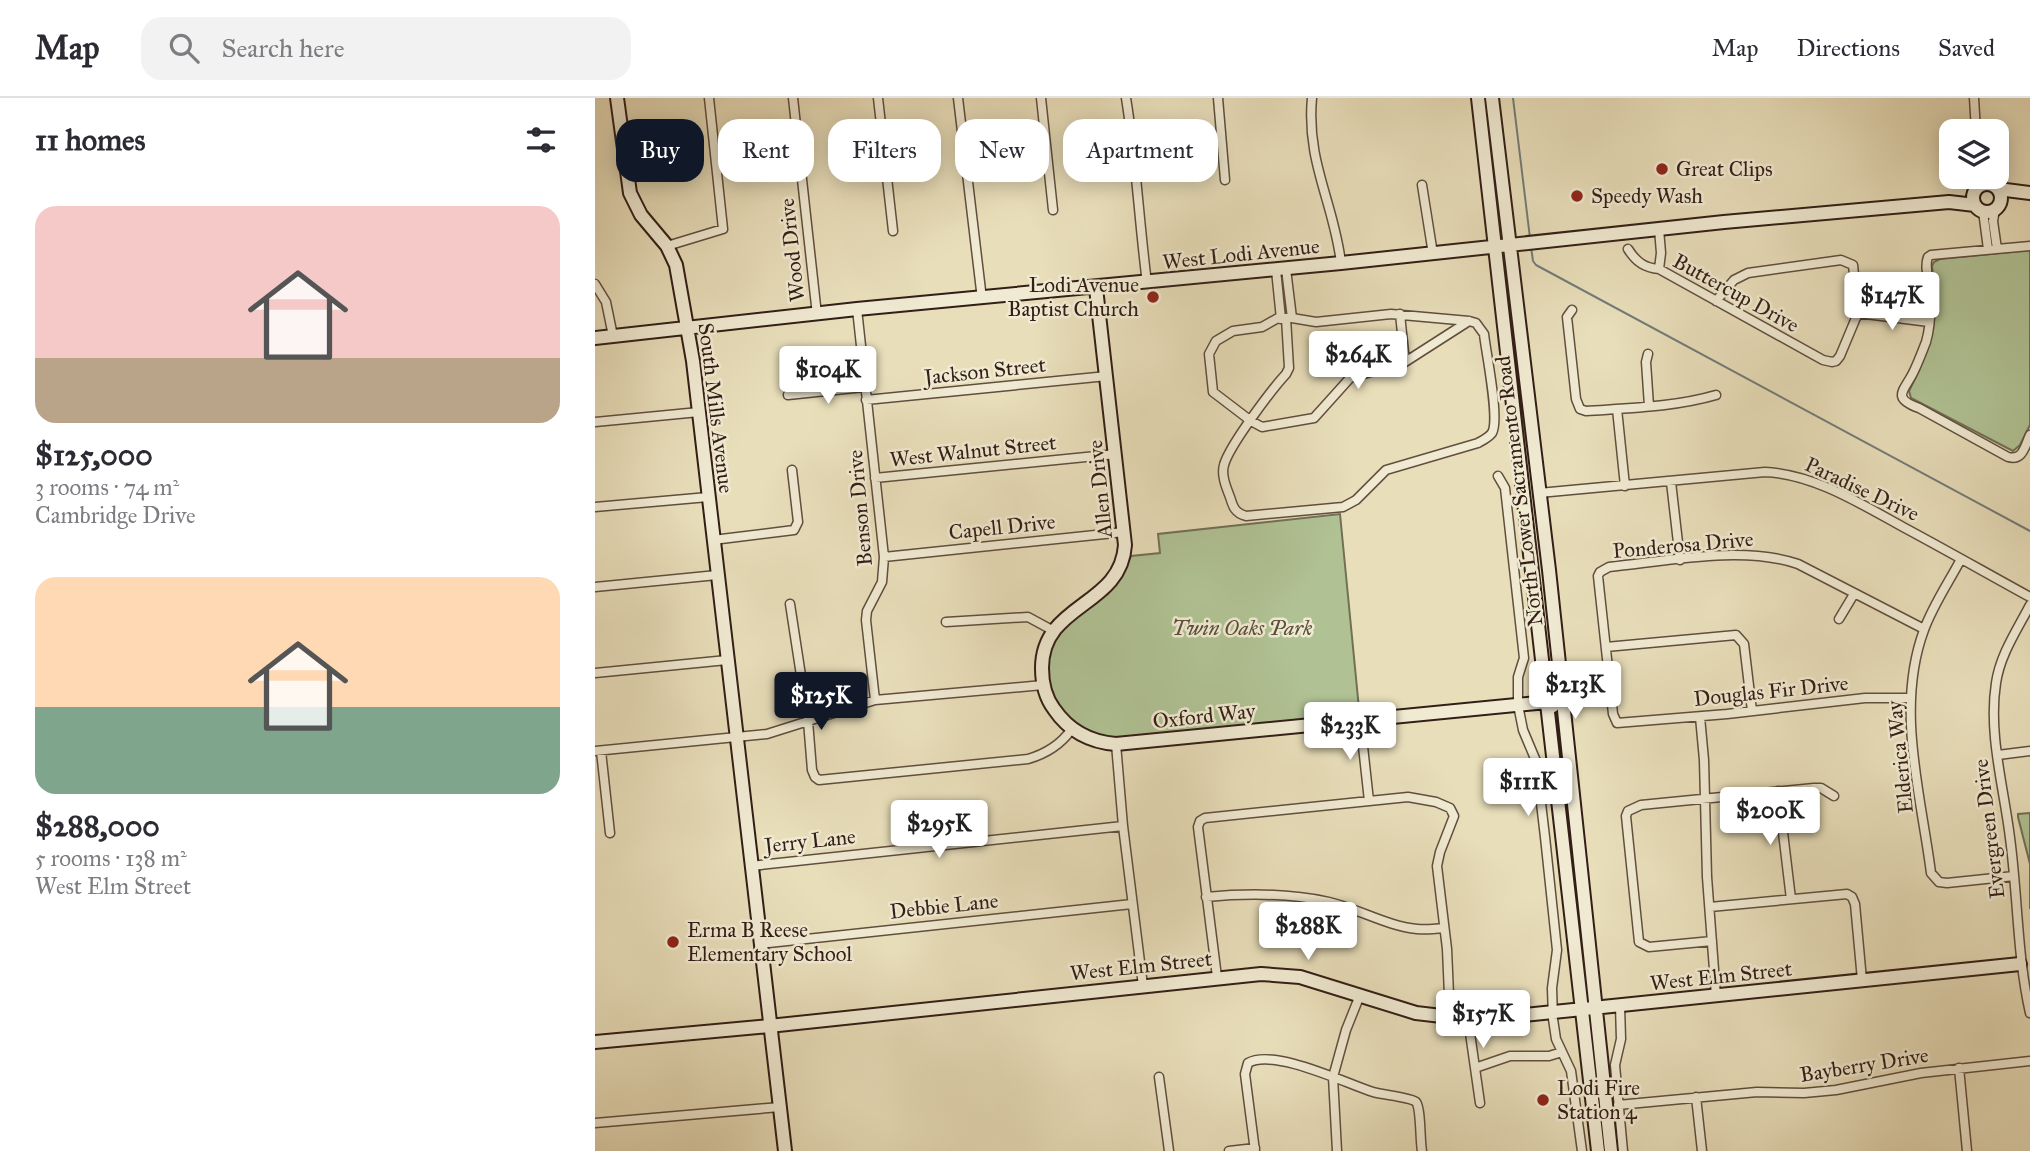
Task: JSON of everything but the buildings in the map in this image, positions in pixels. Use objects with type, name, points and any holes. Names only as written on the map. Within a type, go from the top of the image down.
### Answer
[{"type":"street","name":"South Mills Avenue","points":[[617,98],[630,193],[641,215],[667,246],[677,265],[680,279],[693,361],[785,1151]]},
{"type":"street","points":[[667,246],[723,229],[709,98]]},
{"type":"street","name":"Wood Drive","points":[[793,98],[817,315]]},
{"type":"street","points":[[878,98],[893,231]]},
{"type":"street","points":[[958,98],[982,299]]},
{"type":"street","points":[[1041,98],[1053,210]]},
{"type":"street","points":[[1126,98],[1147,283]]},
{"type":"street","points":[[1217,98],[1226,180]]},
{"type":"street","points":[[1312,98],[1312,142],[1318,173],[1338,234],[1341,263]]},
{"type":"street","name":"North Lower Sacramento Road","points":[[1478,98],[1547,702],[1588,1009],[1611,1151]]},
{"type":"street","points":[[1484,98],[1487,109],[1494,112]]},
{"type":"street","name":"North Lower Sacramento Road","points":[[1492,98],[1515,245],[1570,769],[1598,1151]]},
{"type":"street","points":[[1974,98],[1976,119]]},
{"type":"street","points":[[1422,185],[1433,254]]},
{"type":"street","points":[[1992,249],[1986,193],[2029,193]]},
{"type":"street","name":"West Lodi Avenue","points":[[595,338],[687,330],[857,309],[1096,288],[1766,218],[1949,202],[1986,193]]},
{"type":"street","points":[[1659,229],[1659,270]]},
{"type":"street","points":[[2030,246],[1928,257],[1926,267],[1929,322],[1926,342],[1913,374],[1902,391],[1907,404],[2008,457],[2017,457],[2023,452],[2030,435]]},
{"type":"street","name":"Buttercup Drive","points":[[1628,249],[1638,262],[1659,270],[1823,360],[1832,362],[1840,356],[1858,313]]},
{"type":"street","points":[[1716,301],[1734,280],[1748,273],[1841,260],[1850,262],[1854,270],[1858,313],[1929,322]]},
{"type":"street","points":[[1281,269],[1287,318],[1289,368],[1251,421],[1224,464],[1223,473],[1227,487],[1234,509],[1240,515],[1343,507],[1356,500],[1386,470],[1478,443],[1491,433],[1495,417],[1484,334],[1476,323],[1469,321],[1400,314],[1316,322],[1287,318],[1262,327],[1223,335],[1209,354],[1213,392],[1251,421],[1262,427],[1270,427],[1314,418],[1350,378],[1405,362],[1469,321]]},
{"type":"street","points":[[595,284],[606,302],[613,336]]},
{"type":"street","name":"Allen Drive","points":[[1052,630],[1075,608],[1098,595],[1111,583],[1120,568],[1124,553],[1116,454],[1096,288]]},
{"type":"street","name":"Benson Drive","points":[[857,309],[884,556],[882,582],[867,611],[866,620],[875,700]]},
{"type":"street","points":[[1572,310],[1567,317],[1575,393],[1580,409],[1586,411],[1649,406],[1716,395]]},
{"type":"street","points":[[1400,314],[1405,362]]},
{"type":"street","points":[[1648,354],[1646,362],[1649,406]]},
{"type":"street","name":"Jackson Street","points":[[866,400],[1107,376]]},
{"type":"street","points":[[788,395],[864,387]]},
{"type":"street","points":[[1617,409],[1625,486]]},
{"type":"street","points":[[595,422],[699,412]]},
{"type":"street","name":"West Walnut Street","points":[[875,478],[1116,454]]},
{"type":"street","points":[[1521,468],[1528,489],[1539,493]]},
{"type":"street","points":[[713,540],[794,530],[798,522],[792,470]]},
{"type":"street","name":"Paradise Drive","points":[[1539,493],[1765,472],[1791,475],[1846,498],[2030,597]]},
{"type":"street","points":[[1498,476],[1505,488],[1524,658],[1518,677],[1518,705],[1525,737],[1536,761],[1557,950],[1552,988],[1556,1039],[1571,1071],[1582,1151]]},
{"type":"street","points":[[1671,482],[1679,560]]},
{"type":"street","points":[[595,507],[708,497]]},
{"type":"street","name":"Capell Drive","points":[[884,556],[1124,532]]},
{"type":"street","name":"Ponderosa Drive","points":[[1606,648],[1599,574],[1604,569],[1742,555],[1779,558],[1798,565],[1924,629]]},
{"type":"street","name":"Elderica Way","points":[[1961,559],[1924,629],[1910,698],[1912,735],[1932,877],[1947,883],[2014,876]]},
{"type":"street","points":[[595,587],[717,575]]},
{"type":"street","points":[[1839,619],[1854,594]]},
{"type":"street","points":[[790,604],[808,721],[812,770],[817,779],[1028,760],[1055,746],[1071,730]]},
{"type":"street","name":"Evergreen Drive","points":[[2030,605],[2008,646],[1998,674],[1993,705],[2014,876],[2020,964],[2030,1013]]},
{"type":"street","points":[[946,622],[1028,617],[1052,630],[1045,645],[1042,662],[1043,685],[1050,704],[1071,730],[1097,742],[1116,744],[1123,826],[1143,986]]},
{"type":"street","points":[[1606,648],[1736,635],[1745,643],[1752,711]]},
{"type":"street","name":"Douglas Fir Drive","points":[[1606,648],[1614,720],[1623,724],[1865,698],[1910,698]]},
{"type":"street","points":[[595,673],[727,660]]},
{"type":"street","points":[[610,833],[598,751],[767,734],[875,700],[1043,685]]},
{"type":"street","points":[[1547,702],[1556,707],[1563,754],[1570,769]]},
{"type":"street","name":"Oxford Way","points":[[1116,744],[1547,702]]},
{"type":"street","points":[[1700,717],[1716,996]]},
{"type":"street","points":[[1360,719],[1369,801]]},
{"type":"street","points":[[1998,755],[2030,751]]},
{"type":"street","points":[[1712,941],[1655,946],[1643,946],[1639,942],[1626,816],[1628,811],[1641,805],[1821,788],[1834,796]]},
{"type":"street","points":[[1778,792],[1791,899]]},
{"type":"street","points":[[1217,977],[1198,827],[1202,820],[1415,797],[1450,808],[1454,816],[1438,861],[1450,985],[1450,1018]]},
{"type":"street","name":"Jerry Lane","points":[[751,866],[1123,826]]},
{"type":"street","points":[[1206,897],[1257,893],[1296,895],[1350,908],[1403,926],[1418,929],[1444,928]]},
{"type":"street","points":[[1710,907],[1847,894],[1855,904],[1862,980]]},
{"type":"street","name":"Debbie Lane","points":[[760,944],[1132,904]]},
{"type":"street","name":"West Elm Street","points":[[595,1042],[1261,974],[1300,977],[1416,1013],[1468,1019],[1620,1006],[2020,964]]},
{"type":"street","points":[[1337,1151],[1333,1077],[1346,1030],[1360,995]]},
{"type":"street","points":[[1620,1006],[1621,1039],[1615,1065],[1623,1151]]},
{"type":"street","points":[[1468,1019],[1480,1103]]},
{"type":"street","points":[[1475,1068],[1510,1056],[1549,1056],[1562,1052]]},
{"type":"street","points":[[1229,1151],[1255,1149],[1245,1074],[1248,1063],[1255,1060],[1285,1061],[1373,1092],[1416,1102],[1422,1151]]},
{"type":"street","name":"Bayberry Drive","points":[[1618,1105],[1757,1092],[1804,1093],[1836,1090],[1921,1073],[2030,1061]]},
{"type":"street","points":[[1959,1069],[1967,1151]]},
{"type":"street","points":[[1159,1077],[1169,1151]]},
{"type":"street","points":[[1696,1097],[1702,1151]]},
{"type":"street","points":[[595,1124],[780,1107]]},
{"type":"green space","points":[[2030,250],[2030,425],[2020,445],[2013,451],[1911,398],[1909,391],[1924,359],[1932,331],[1934,262],[1940,259]]},
{"type":"green space","name":"Twin Oaks Park","points":[[1340,514],[1360,719],[1116,744],[1057,714],[1043,656],[1064,617],[1108,594],[1131,556],[1160,553],[1158,534]]},
{"type":"green space","points":[[2030,813],[2030,864],[2018,814]]},
{"type":"waterway","points":[[1513,98],[1530,238]]},
{"type":"waterway","points":[[1531,247],[1536,265],[2030,531]]},
{"type":"place","name":"Great Clips","points":[[1662,169]]},
{"type":"place","name":"Speedy Wash","points":[[1577,196]]},
{"type":"place","name":"Lodi Avenue Baptist Church","points":[[1153,297]]},
{"type":"place","name":"Erma B Reese Elementary School","points":[[673,942]]},
{"type":"place","name":"Lodi Fire Station 4","points":[[1543,1100]]}]
